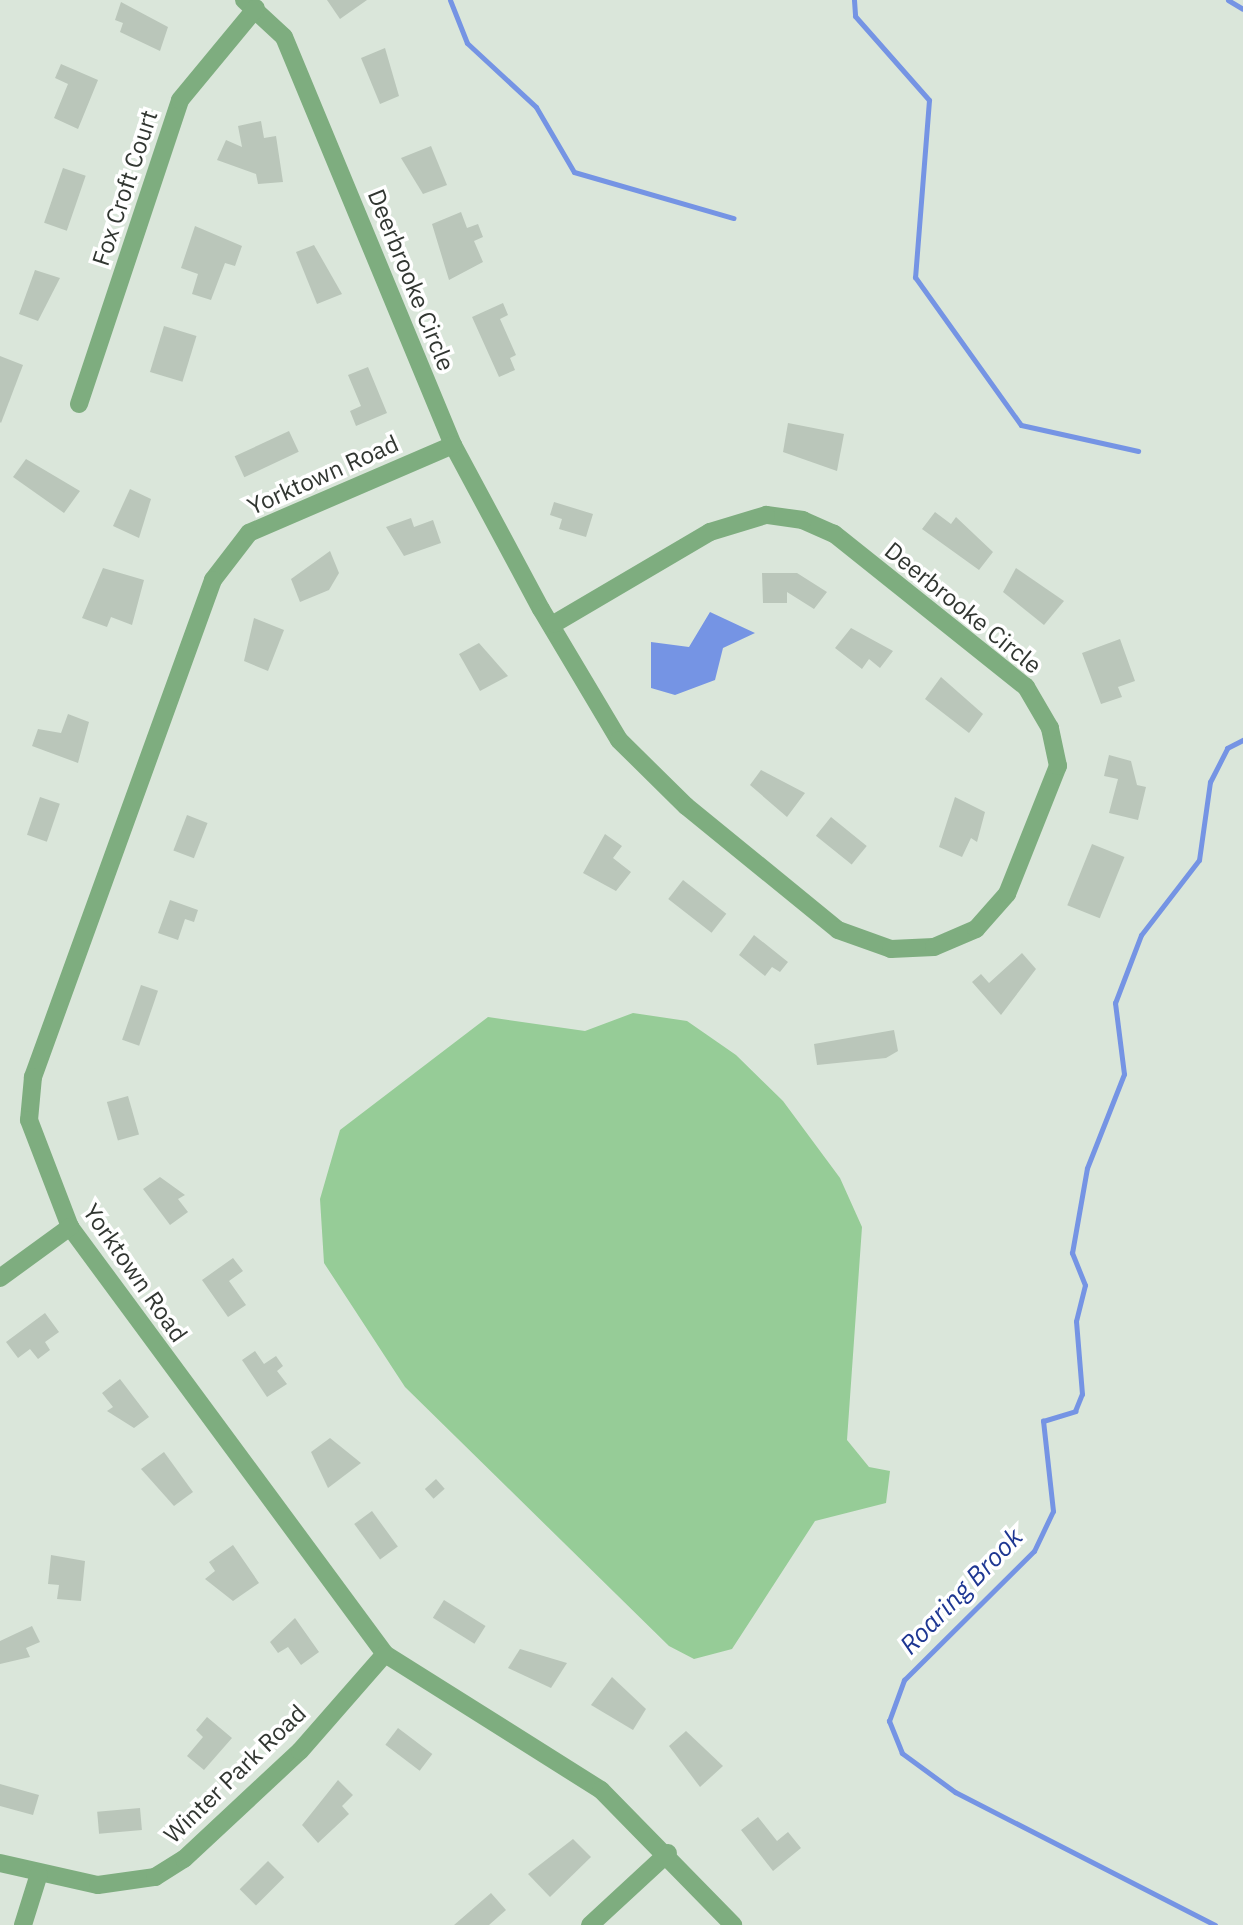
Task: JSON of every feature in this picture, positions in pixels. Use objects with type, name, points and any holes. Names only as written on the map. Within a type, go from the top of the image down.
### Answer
[{"type":"street","name":"Fox Croft Court","points":[[79,404],[180,100],[250,4]]},
{"type":"street","name":"Deerbrooke Circle","points":[[250,4],[284,37],[453,445],[619,740],[686,806],[838,930],[891,949],[934,947],[976,929],[1007,894],[1058,766],[1050,728],[1026,687],[834,534],[766,515],[710,532],[554,624]]},
{"type":"street","name":"Yorktown Road","points":[[453,445],[249,533],[213,580],[33,1077],[29,1120],[70,1227],[385,1654],[601,1790],[668,1853],[733,1925]]},
{"type":"street","points":[[0,1278],[70,1227]]},
{"type":"street","name":"Winter Park Road","points":[[0,1863],[98,1885],[155,1877],[184,1859],[300,1751],[385,1654]]},
{"type":"street","points":[[590,1925],[668,1853]]},
{"type":"street","points":[[23,1925],[39,1874]]},
{"type":"green space","points":[[633,1013],[687,1021],[736,1055],[783,1101],[840,1178],[862,1227],[847,1440],[869,1467],[890,1471],[886,1503],[815,1521],[732,1649],[694,1659],[669,1646],[405,1387],[324,1263],[320,1199],[340,1130],[488,1017],[585,1031]]},
{"type":"water","points":[[710,612],[755,633],[723,648],[715,680],[675,695],[651,688],[651,642],[689,647]]},
{"type":"building","points":[[327,0],[367,0],[340,19]]},
{"type":"building","points":[[121,2],[168,27],[160,51],[120,32],[123,23],[115,20]]},
{"type":"building","points":[[385,48],[399,96],[380,104],[361,58]]},
{"type":"building","points":[[61,64],[98,80],[78,129],[54,118],[68,84],[55,78]]},
{"type":"building","points":[[261,121],[264,138],[276,136],[283,182],[258,184],[256,174],[217,160],[226,140],[242,147],[238,126]]},
{"type":"building","points":[[431,146],[447,185],[423,194],[401,158]]},
{"type":"building","points":[[63,168],[86,176],[67,231],[44,223]]},
{"type":"building","points":[[461,212],[467,228],[478,224],[483,237],[474,241],[483,262],[449,280],[432,224]]},
{"type":"building","points":[[195,226],[242,246],[235,266],[225,263],[211,300],[192,294],[198,274],[181,268]]},
{"type":"building","points":[[314,245],[342,294],[317,304],[296,252]]},
{"type":"building","points":[[35,270],[60,278],[38,321],[19,314]]},
{"type":"building","points":[[503,303],[508,315],[500,319],[516,355],[510,358],[515,370],[499,377],[472,317]]},
{"type":"building","points":[[164,326],[197,336],[182,382],[150,372]]},
{"type":"building","points":[[0,356],[23,365],[1,423],[0,422]]},
{"type":"building","points":[[368,367],[387,413],[356,426],[350,411],[361,406],[348,375]]},
{"type":"building","points":[[788,423],[844,434],[837,471],[783,452]]},
{"type":"building","points":[[289,431],[299,452],[244,477],[235,456]]},
{"type":"building","points":[[26,459],[80,491],[64,513],[13,477]]},
{"type":"building","points":[[130,489],[151,499],[139,538],[113,526]]},
{"type":"building","points":[[554,502],[593,514],[586,537],[559,529],[562,519],[550,515]]},
{"type":"building","points":[[935,512],[951,524],[956,517],[993,552],[979,570],[922,529]]},
{"type":"building","points":[[411,518],[414,527],[433,520],[441,543],[404,556],[386,527]]},
{"type":"building","points":[[330,551],[339,573],[329,590],[300,602],[291,579]]},
{"type":"building","points":[[103,568],[144,580],[132,625],[111,617],[107,627],[82,618]]},
{"type":"building","points":[[1016,568],[1064,601],[1044,625],[1003,592]]},
{"type":"building","points":[[762,573],[797,573],[827,592],[814,609],[787,592],[787,603],[763,603]]},
{"type":"building","points":[[254,618],[284,630],[268,671],[244,661]]},
{"type":"building","points":[[851,628],[893,651],[880,668],[869,659],[862,669],[835,648]]},
{"type":"building","points":[[1120,639],[1135,681],[1118,687],[1122,697],[1101,704],[1082,653]]},
{"type":"building","points":[[479,643],[508,676],[480,691],[459,654]]},
{"type":"building","points":[[941,677],[983,714],[969,733],[925,699]]},
{"type":"building","points":[[68,714],[89,722],[78,763],[32,746],[38,729],[61,733]]},
{"type":"building","points":[[1109,755],[1131,761],[1137,785],[1146,787],[1138,820],[1109,813],[1118,779],[1104,776]]},
{"type":"building","points":[[761,770],[805,793],[787,817],[750,785]]},
{"type":"building","points":[[40,797],[60,804],[47,842],[27,835]]},
{"type":"building","points":[[955,797],[985,812],[977,842],[971,838],[962,857],[939,847]]},
{"type":"building","points":[[187,815],[208,823],[194,858],[173,850]]},
{"type":"building","points":[[831,817],[867,846],[852,865],[816,836]]},
{"type":"building","points":[[605,834],[622,846],[613,858],[631,872],[616,891],[583,873]]},
{"type":"building","points":[[1092,844],[1124,857],[1100,918],[1067,905]]},
{"type":"building","points":[[683,880],[726,914],[712,933],[668,899]]},
{"type":"building","points":[[170,900],[198,910],[194,922],[185,919],[178,940],[158,933]]},
{"type":"building","points":[[754,935],[788,962],[780,972],[772,967],[765,976],[739,955]]},
{"type":"building","points":[[1022,953],[1036,969],[1001,1015],[972,982],[981,974],[989,983]]},
{"type":"building","points":[[141,985],[158,991],[139,1046],[122,1040]]},
{"type":"building","points":[[894,1030],[898,1051],[886,1058],[817,1065],[814,1044]]},
{"type":"building","points":[[128,1096],[139,1134],[118,1141],[107,1102]]},
{"type":"building","points":[[160,1177],[185,1195],[178,1199],[188,1212],[170,1225],[143,1189]]},
{"type":"building","points":[[233,1258],[243,1271],[229,1281],[246,1305],[228,1317],[202,1280]]},
{"type":"building","points":[[45,1313],[59,1332],[45,1342],[50,1350],[38,1359],[30,1349],[18,1358],[6,1342]]},
{"type":"building","points":[[255,1351],[264,1364],[276,1356],[283,1366],[277,1371],[287,1384],[267,1397],[242,1360]]},
{"type":"building","points":[[120,1379],[149,1417],[134,1428],[107,1411],[113,1407],[102,1393]]},
{"type":"building","points":[[330,1438],[361,1463],[328,1488],[311,1452]]},
{"type":"building","points":[[164,1452],[193,1492],[174,1506],[141,1469]]},
{"type":"building","points":[[436,1479],[445,1489],[434,1499],[425,1489]]},
{"type":"building","points":[[372,1511],[398,1547],[380,1560],[354,1524]]},
{"type":"building","points":[[233,1545],[259,1583],[233,1601],[205,1579],[215,1571],[209,1562]]},
{"type":"building","points":[[51,1555],[85,1561],[81,1601],[57,1599],[59,1585],[48,1584]]},
{"type":"building","points":[[444,1600],[486,1626],[474,1644],[433,1618]]},
{"type":"building","points":[[295,1618],[319,1652],[301,1665],[288,1647],[278,1653],[270,1642]]},
{"type":"building","points":[[32,1626],[40,1642],[26,1648],[30,1657],[0,1664],[0,1641]]},
{"type":"building","points":[[520,1649],[567,1663],[551,1688],[508,1668]]},
{"type":"building","points":[[612,1677],[646,1709],[633,1730],[591,1705]]},
{"type":"building","points":[[207,1717],[232,1738],[204,1770],[187,1756],[203,1737],[196,1730]]},
{"type":"building","points":[[398,1728],[432,1754],[420,1771],[385,1745]]},
{"type":"building","points":[[686,1731],[723,1766],[700,1787],[669,1746]]},
{"type":"building","points":[[338,1780],[353,1795],[342,1806],[349,1814],[318,1843],[302,1825]]},
{"type":"building","points":[[0,1784],[39,1795],[33,1815],[0,1806]]},
{"type":"building","points":[[140,1808],[142,1830],[99,1834],[97,1812]]},
{"type":"building","points":[[758,1817],[777,1841],[788,1832],[801,1848],[773,1871],[741,1830]]},
{"type":"building","points":[[573,1839],[591,1857],[550,1897],[528,1874]]},
{"type":"building","points":[[268,1861],[284,1877],[256,1906],[240,1889]]},
{"type":"building","points":[[491,1893],[506,1910],[489,1925],[454,1925]]},
{"type":"waterway","points":[[450,0],[467,43],[536,107],[574,172],[733,218]]},
{"type":"waterway","points":[[854,0],[855,16],[929,100],[915,277],[1021,425],[1138,451]]},
{"type":"waterway","name":"Roaring Brook","points":[[1228,0],[1243,9]]},
{"type":"waterway","name":"Roaring Brook","points":[[1215,1925],[955,1792],[902,1753],[889,1721],[904,1680],[1034,1551],[1053,1511],[1043,1421],[1075,1411],[1082,1394],[1076,1321],[1085,1285],[1072,1253],[1087,1168],[1124,1074],[1115,1003],[1141,935],[1199,860],[1210,782],[1227,748],[1243,740]]}]
